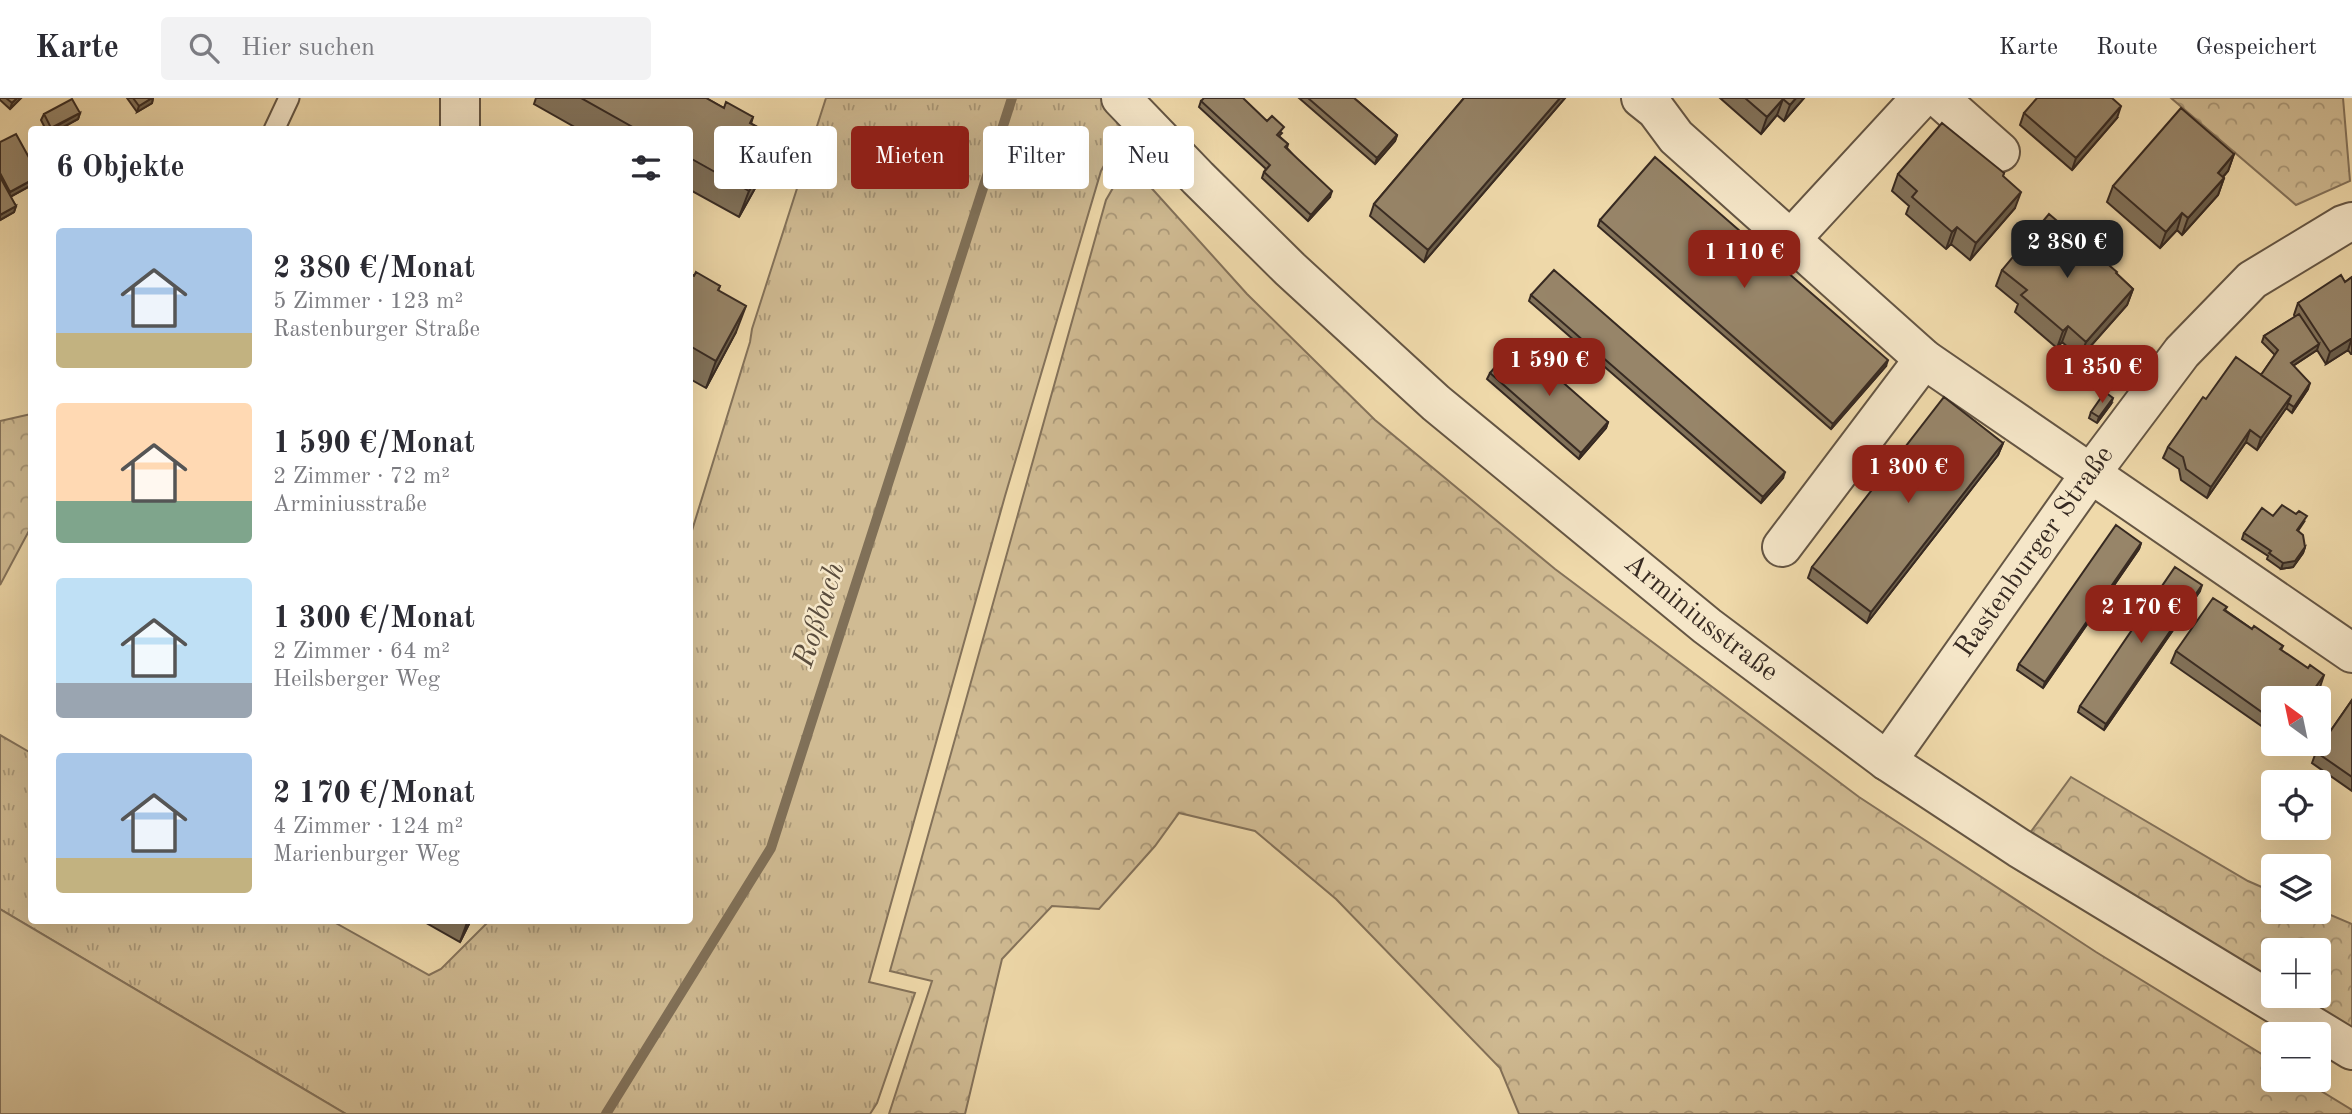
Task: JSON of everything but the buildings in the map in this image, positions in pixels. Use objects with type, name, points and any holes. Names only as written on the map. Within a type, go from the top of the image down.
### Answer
[{"type":"street","points":[[460,98],[460,126]]},
{"type":"street","name":"Arminiusstraße","points":[[1121,98],[1290,269],[1436,403],[1707,626],[1887,761],[2019,848],[2352,1050]]},
{"type":"street","points":[[1790,240],[1921,98]]},
{"type":"street","points":[[1939,98],[2000,152]]},
{"type":"street","points":[[1654,102],[1676,137],[1924,359],[2352,653]]},
{"type":"street","name":"Rastenburger Straße","points":[[1887,761],[2091,473],[2182,352],[2252,280],[2352,222]]},
{"type":"street","points":[[1782,547],[1924,359]]},
{"type":"lane","points":[[277,126],[289,98]]},
{"type":"green space","points":[[826,98],[1140,98],[1126,126],[1103,126],[1103,167],[1005,496],[869,982],[915,993],[877,1103],[870,1114],[346,1114],[0,909],[0,735],[28,751],[28,924],[337,924],[429,975],[441,969],[486,924],[693,924],[693,527],[797,189],[837,189],[837,126],[817,126]]},
{"type":"green space","points":[[2171,98],[2343,98],[2350,181],[2296,205]]},
{"type":"green space","points":[[1112,189],[1152,189],[1247,294],[1375,420],[1555,569],[1859,797],[2096,952],[2261,1054],[2261,1092],[2323,1092],[2352,1110],[2352,1114],[1519,1114],[1500,1068],[1336,899],[1255,831],[1179,813],[1155,846],[1099,909],[1052,906],[1002,959],[965,1114],[889,1114],[932,981],[890,971],[1106,200]]},
{"type":"green space","points":[[28,415],[28,533],[0,585],[0,421]]},
{"type":"green space","points":[[2071,777],[2261,887],[2261,924],[2331,924],[2331,915],[2352,924],[2352,1050],[2331,1037],[2331,1022],[2306,1022],[2283,1008],[2331,1008],[2331,938],[2261,938],[2261,995],[2019,848]]},
{"type":"green space","points":[[0,909],[346,1114],[0,1114]]},
{"type":"waterway","name":"Roßbach","points":[[606,1114],[771,848],[1012,98]]}]
